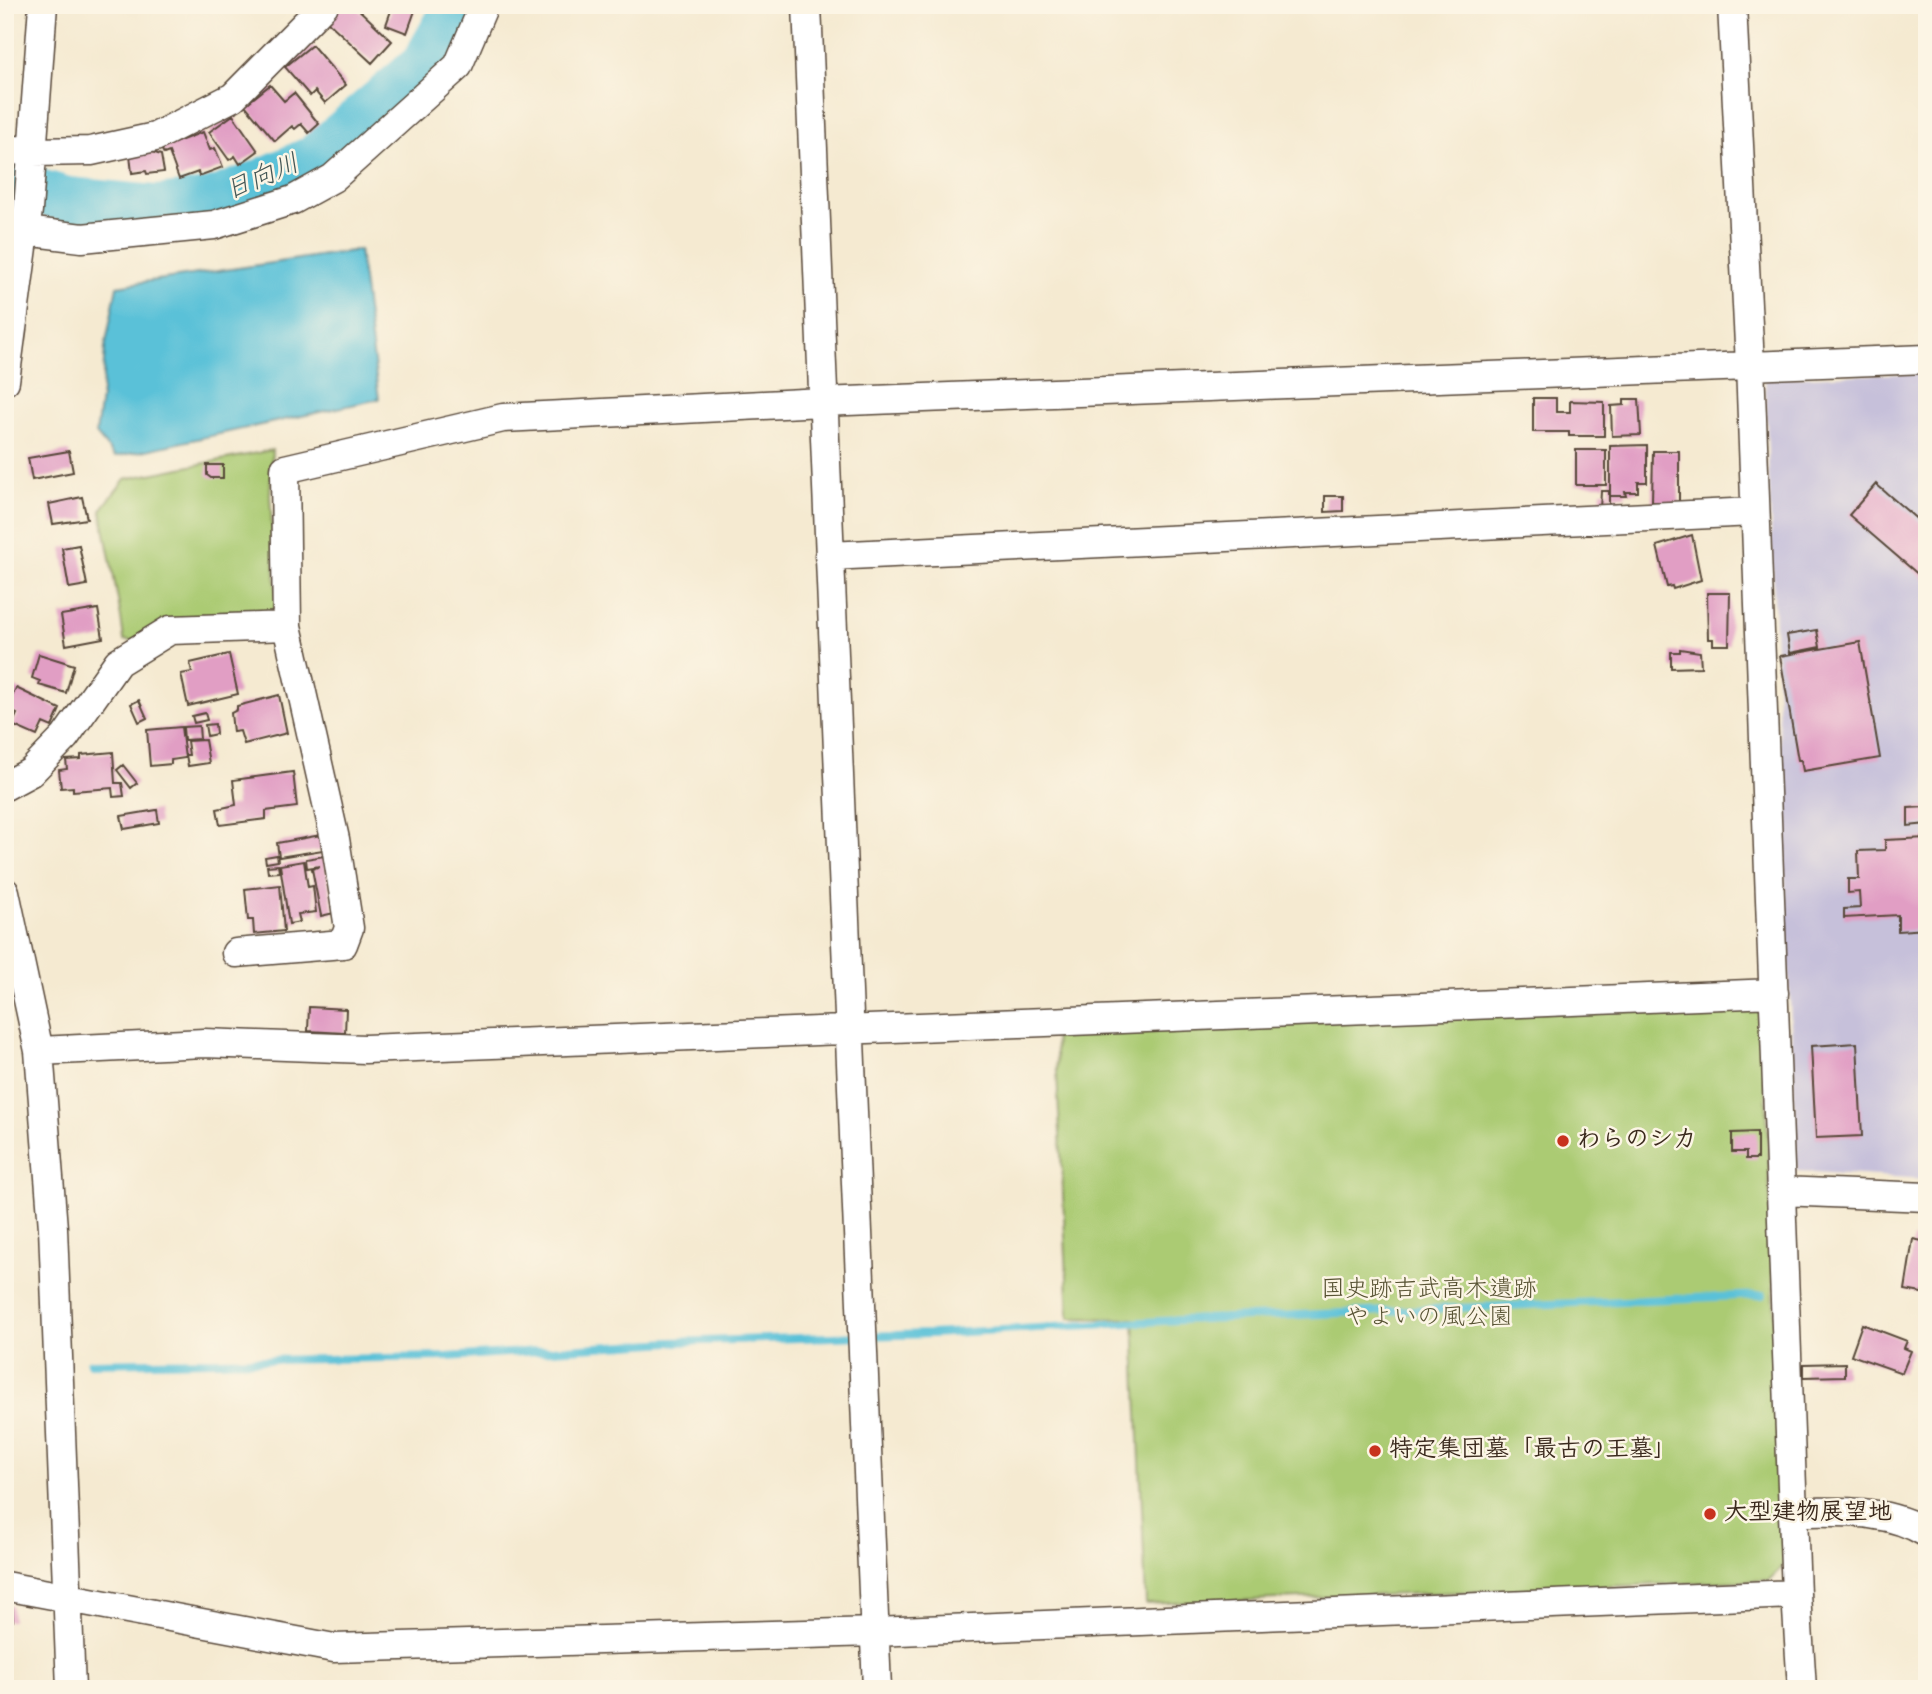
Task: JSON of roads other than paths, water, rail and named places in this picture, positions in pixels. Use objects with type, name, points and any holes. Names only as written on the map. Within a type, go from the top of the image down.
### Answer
[{"type":"street","points":[[5,382],[20,222],[32,158],[43,5]]},
{"type":"street","points":[[5,149],[32,158],[92,151],[155,137],[233,97],[324,5]]},
{"type":"street","points":[[20,222],[82,238],[214,225],[292,200],[332,178],[458,66],[484,5]]},
{"type":"street","points":[[807,5],[877,1689]]},
{"type":"street","points":[[1731,5],[1750,365],[1796,1594],[1802,1689]]},
{"type":"street","points":[[236,953],[342,944],[349,928],[335,839],[287,626],[285,469],[503,418],[822,402],[1927,359]]},
{"type":"street","points":[[829,556],[1754,512]]},
{"type":"street","points":[[5,786],[31,772],[65,737],[118,662],[170,630],[287,626]]},
{"type":"street","points":[[5,892],[39,1051],[52,1228],[71,1689]]},
{"type":"street","points":[[39,1051],[204,1042],[365,1049],[1774,993]]},
{"type":"street","points":[[1782,1191],[1927,1196]]},
{"type":"street","points":[[1793,1513],[1858,1511],[1912,1524],[1927,1533]]},
{"type":"street","points":[[5,1586],[334,1648],[875,1632],[1796,1594]]},
{"type":"water","points":[[359,250],[379,399],[115,457],[96,434],[105,348],[117,286]]},
{"type":"waterway","name":"日向川","points":[[5,182],[68,200],[155,208],[209,202],[252,186],[314,158],[423,65],[448,21],[453,5]]},
{"type":"waterway","points":[[90,1363],[447,1357],[671,1342],[930,1334],[1181,1320],[1763,1295]]},
{"type":"place","name":"わらのシカ","points":[[1563,1141]]},
{"type":"place","name":"特定集団墓「最古の王墓」","points":[[1375,1451]]},
{"type":"place","name":"大型建物展望地","points":[[1710,1514]]},
{"type":"park label","name":"国史跡吉武高木遺跡 やよいの風公園","points":[[1429,1305]]}]
